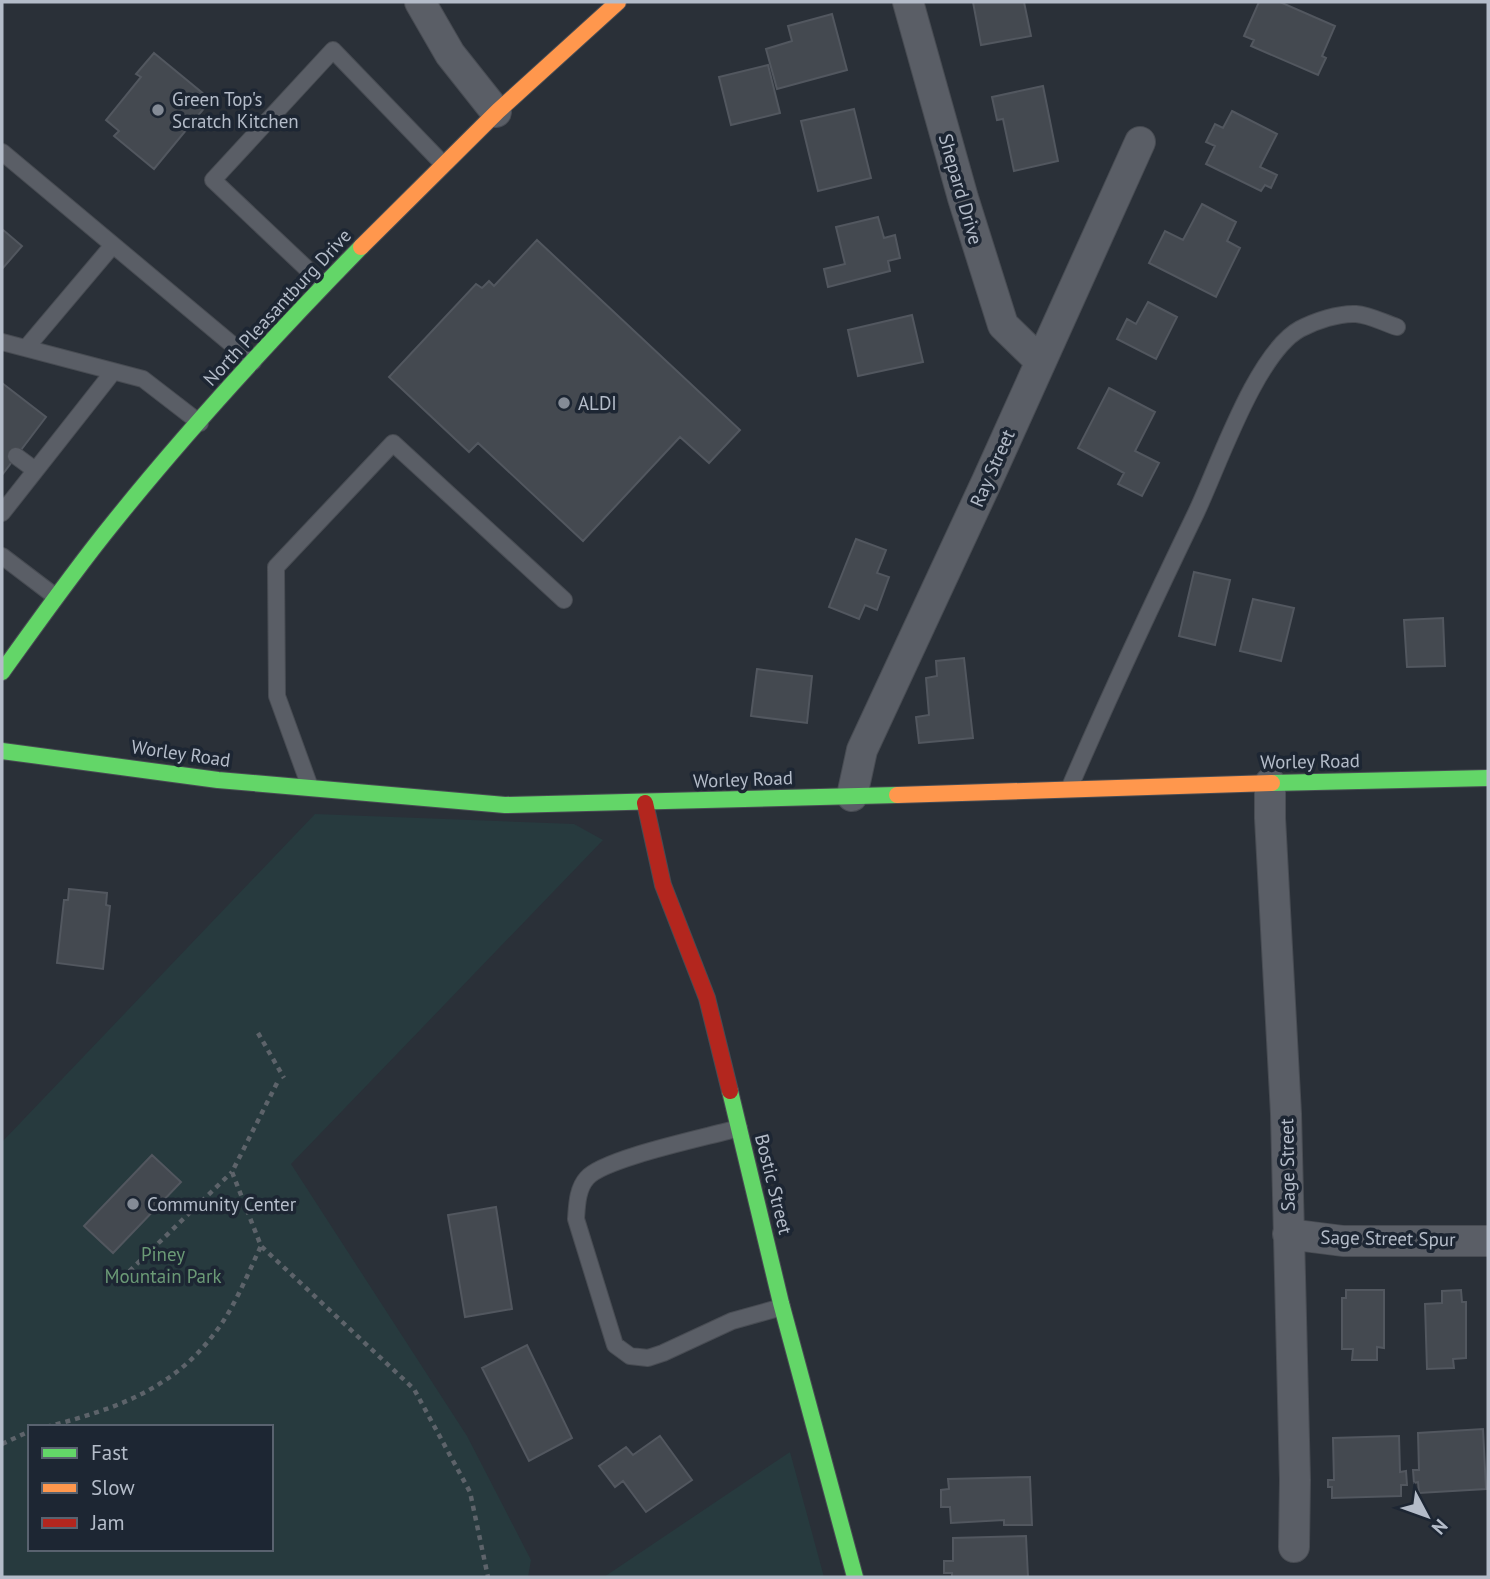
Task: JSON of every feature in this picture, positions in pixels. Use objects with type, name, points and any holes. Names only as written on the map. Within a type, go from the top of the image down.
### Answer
[{"type":"street","points":[[420,2],[450,54],[496,112]]},
{"type":"street","name":"North Pleasantburg Drive","points":[[2,673],[56,597],[129,503],[253,362],[443,164],[564,48],[618,2]]},
{"type":"street","name":"Shepard Drive","points":[[908,2],[963,198],[1003,326],[1040,361]]},
{"type":"street","name":"Ray Street","points":[[852,796],[862,750],[1140,142]]},
{"type":"street","name":"Worley Road","points":[[2,751],[218,780],[505,804],[645,803],[1488,778]]},
{"type":"street","name":"Sage Street","points":[[1270,783],[1286,1114],[1295,1480],[1294,1547]]},
{"type":"street","name":"Bostic Street","points":[[645,803],[663,885],[707,998],[782,1307],[855,1577]]},
{"type":"street","name":"Sage Street Spur","points":[[1288,1234],[1343,1241],[1488,1241]]},
{"type":"lane","points":[[324,285],[213,180],[333,50],[443,164]]},
{"type":"lane","points":[[2,152],[253,362]]},
{"type":"lane","points":[[26,348],[113,245]]},
{"type":"lane","points":[[1069,789],[1102,710],[1204,495],[1237,418],[1277,350],[1298,330],[1330,318],[1356,314],[1397,327]]},
{"type":"lane","points":[[2,342],[143,379],[200,423]]},
{"type":"lane","points":[[2,513],[113,372]]},
{"type":"lane","points":[[311,789],[277,696],[276,567],[393,443],[564,600]]},
{"type":"lane","points":[[16,456],[35,470]]},
{"type":"lane","points":[[2,556],[56,597]]},
{"type":"lane","points":[[739,1128],[605,1165],[586,1179],[577,1199],[576,1219],[615,1345],[630,1356],[648,1358],[732,1321],[782,1307]]},
{"type":"path","points":[[258,1033],[284,1078]]},
{"type":"path","points":[[108,1278],[115,1285],[232,1171],[277,1083]]},
{"type":"path","points":[[232,1171],[261,1246],[414,1389],[470,1492],[488,1577]]},
{"type":"path","points":[[52,1425],[127,1402],[178,1373],[222,1323],[261,1246]]},
{"type":"path","points":[[2,1444],[28,1432]]},
{"type":"green space","name":"Piney Mountain Park","points":[[315,814],[574,824],[603,840],[291,1164],[467,1436],[531,1560],[528,1577],[2,1577],[2,1142]]},
{"type":"green space","points":[[790,1452],[824,1577],[604,1577]]},
{"type":"building","points":[[973,2],[1024,2],[1031,36],[981,45]]},
{"type":"building","points":[[1259,2],[1280,2],[1335,26],[1322,56],[1326,58],[1318,75],[1251,46],[1254,40],[1244,36]]},
{"type":"building","points":[[832,14],[847,70],[777,89],[766,49],[792,41],[788,26]]},
{"type":"building","name":"Green Top's Scratch Kitchen","points":[[154,53],[211,100],[154,169],[114,136],[119,131],[106,120],[141,77],[136,74]]},
{"type":"building","points":[[768,65],[780,113],[731,125],[719,77]]},
{"type":"building","points":[[1043,86],[1058,161],[1014,171],[1003,119],[997,120],[992,97]]},
{"type":"building","points":[[854,109],[871,178],[818,191],[801,121]]},
{"type":"building","points":[[1232,111],[1277,134],[1260,167],[1277,175],[1271,188],[1265,185],[1261,191],[1206,164],[1215,146],[1206,142],[1215,124],[1223,128]]},
{"type":"building","points":[[1202,204],[1236,222],[1227,241],[1240,248],[1216,297],[1149,263],[1165,231],[1183,240]]},
{"type":"building","points":[[878,217],[884,238],[895,235],[900,258],[888,261],[890,271],[828,287],[824,269],[845,264],[836,227]]},
{"type":"building","points":[[2,229],[22,246],[2,269]]},
{"type":"building","name":"ALDI","points":[[537,240],[740,430],[709,463],[680,437],[583,541],[478,443],[469,452],[389,377],[476,284],[482,288],[489,281],[494,286]]},
{"type":"building","points":[[1148,302],[1177,317],[1156,359],[1117,339],[1127,319],[1136,324]]},
{"type":"building","points":[[912,315],[923,362],[858,376],[848,330]]},
{"type":"building","points":[[2,383],[46,417],[2,475]]},
{"type":"building","points":[[1109,388],[1155,412],[1135,451],[1159,463],[1142,496],[1118,484],[1124,473],[1078,448]]},
{"type":"building","points":[[856,539],[886,550],[877,573],[889,577],[877,610],[865,605],[859,619],[829,607]]},
{"type":"building","points":[[1194,572],[1230,580],[1215,645],[1179,636]]},
{"type":"building","points":[[1253,599],[1294,608],[1281,661],[1240,651]]},
{"type":"building","points":[[1443,618],[1445,666],[1407,667],[1404,620]]},
{"type":"building","points":[[964,658],[973,738],[919,743],[916,717],[929,715],[926,678],[937,676],[936,661]]},
{"type":"building","points":[[757,669],[812,676],[807,723],[751,716]]},
{"type":"building","points":[[69,889],[107,893],[106,905],[110,906],[103,969],[57,963],[64,900],[68,900]]},
{"type":"building","name":"Community Center","points":[[152,1155],[181,1182],[113,1253],[84,1226]]},
{"type":"building","points":[[496,1207],[512,1309],[465,1317],[448,1215]]},
{"type":"building","points":[[1346,1290],[1384,1290],[1384,1348],[1377,1347],[1377,1360],[1352,1360],[1353,1349],[1342,1349],[1342,1298],[1346,1298]]},
{"type":"building","points":[[1461,1290],[1462,1302],[1466,1302],[1466,1358],[1453,1359],[1454,1368],[1427,1369],[1425,1304],[1442,1303],[1442,1291]]},
{"type":"building","points":[[527,1345],[572,1438],[529,1461],[482,1368]]},
{"type":"building","points":[[1483,1429],[1486,1489],[1419,1493],[1418,1482],[1414,1483],[1413,1470],[1419,1470],[1418,1433]]},
{"type":"building","points":[[660,1436],[692,1480],[646,1512],[623,1481],[615,1487],[599,1466],[626,1447],[633,1455]]},
{"type":"building","points":[[1399,1436],[1400,1472],[1406,1471],[1407,1485],[1401,1485],[1401,1496],[1332,1498],[1332,1487],[1328,1487],[1328,1480],[1334,1480],[1333,1438]]},
{"type":"building","points":[[1030,1477],[1032,1525],[1004,1525],[1004,1520],[951,1523],[950,1507],[941,1507],[941,1490],[949,1489],[948,1479]]},
{"type":"building","points":[[1026,1536],[1028,1577],[952,1577],[952,1573],[944,1573],[944,1561],[953,1561],[953,1538]]},
{"type":"traffic: fast","points":[[2,672],[84,560],[172,452],[265,348],[361,247]]},
{"type":"traffic: fast","points":[[2,751],[218,780],[505,805],[897,795]]},
{"type":"traffic: fast","points":[[1272,783],[1488,778]]},
{"type":"traffic: fast","points":[[730,1091],[781,1303],[855,1577]]},
{"type":"traffic: slow","points":[[361,247],[498,111],[618,2]]},
{"type":"traffic: slow","points":[[897,795],[1272,783]]},
{"type":"traffic: jam","points":[[645,803],[663,885],[707,998],[730,1091]]},
{"type":"place","name":"Green Top's Scratch Kitchen","points":[[158,110]]},
{"type":"place","name":"ALDI","points":[[564,403]]},
{"type":"place","name":"Community Center","points":[[133,1204]]}]
